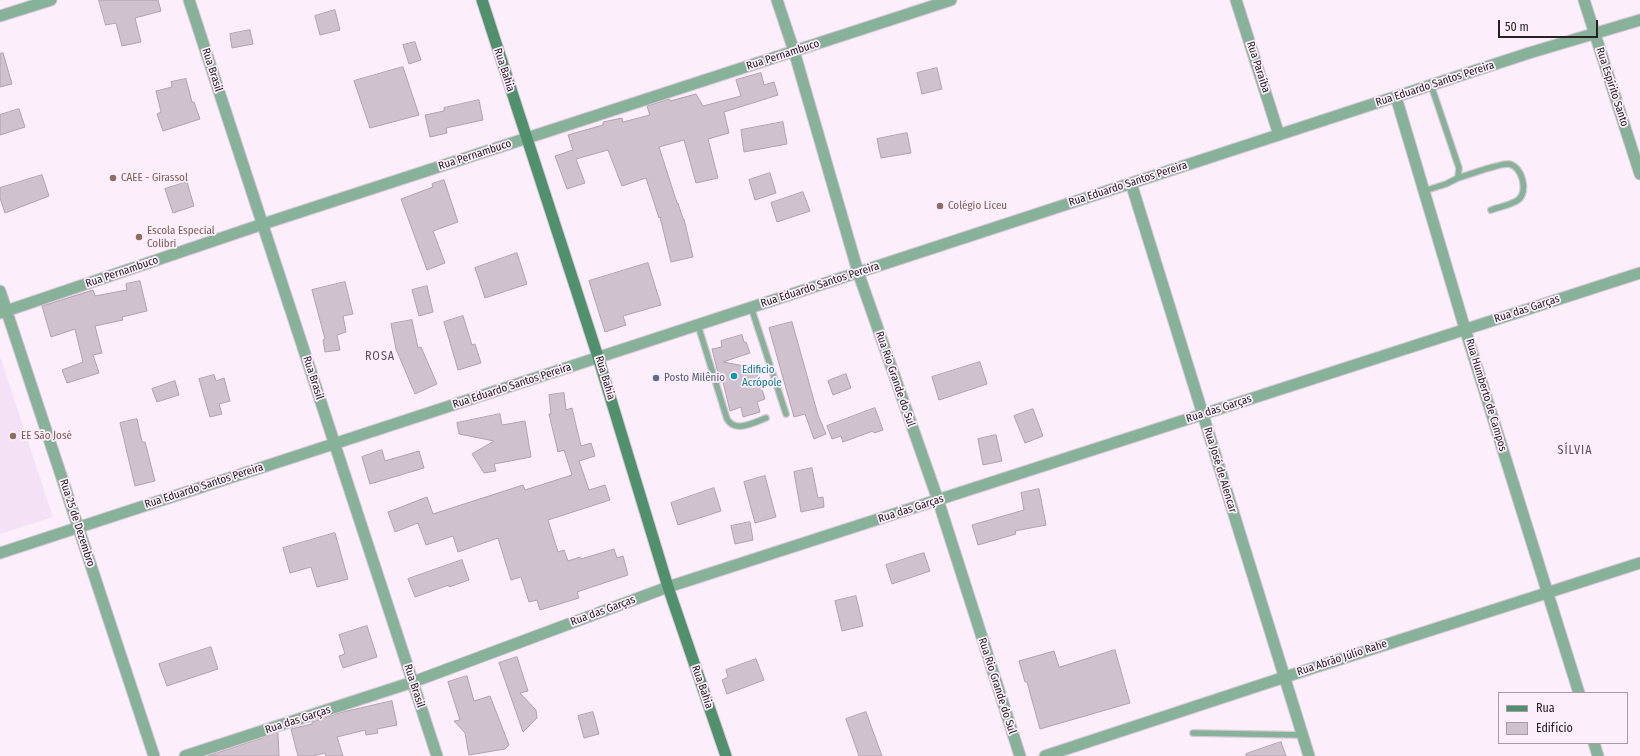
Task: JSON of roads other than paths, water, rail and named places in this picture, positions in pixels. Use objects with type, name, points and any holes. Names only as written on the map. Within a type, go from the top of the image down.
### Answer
[{"type":"main road","name":"Rua Bahia","points":[[482,0],[598,357],[668,587],[726,756]]},
{"type":"street","points":[[0,16],[51,0]]},
{"type":"street","name":"Rua Brasil","points":[[189,0],[436,756]]},
{"type":"street","name":"Rua Rio Grande do Sul","points":[[777,0],[794,51],[858,272],[938,500],[1020,756]]},
{"type":"street","name":"Rua Pernambuco","points":[[3,312],[263,224],[951,0]]},
{"type":"street","name":"Rua Paraíba","points":[[1236,0],[1279,135]]},
{"type":"street","name":"Rua Espírito Santo","points":[[1584,0],[1640,174]]},
{"type":"street","name":"Rua Eduardo Santos Pereira","points":[[0,553],[1529,53],[1640,20]]},
{"type":"street","name":"Rua Humberto de Campos","points":[[1396,97],[1465,328],[1579,692]]},
{"type":"street","name":"Rua José de Alencar","points":[[1131,183],[1309,756]]},
{"type":"street","name":"Rua das Garças","points":[[185,756],[413,682],[668,587],[1465,328],[1640,273]]},
{"type":"street","name":"Rua 25 de Dezembro","points":[[0,291],[3,312],[78,527],[154,756]]},
{"type":"street","name":"Rua Abrão Júlio Rahe","points":[[1045,756],[1640,563]]},
{"type":"street","points":[[1594,744],[1598,756]]},
{"type":"lane","points":[[1431,85],[1459,168],[1458,178]]},
{"type":"lane","points":[[1424,191],[1446,184],[1458,178],[1500,165],[1508,164],[1514,166],[1518,170],[1524,189],[1522,195],[1518,200],[1491,210]]},
{"type":"lane","points":[[751,307],[786,414]]},
{"type":"lane","points":[[698,325],[727,419],[730,424],[745,426],[766,418]]},
{"type":"lane","points":[[1193,733],[1303,735]]},
{"type":"place","name":"CAEE - Girassol","points":[[113,178]]},
{"type":"place","name":"Colégio Liceu","points":[[940,206]]},
{"type":"place","name":"Escola Especial Colibri","points":[[139,237]]},
{"type":"place","name":"Edificio Acrópole","points":[[734,376]]},
{"type":"place","name":"Posto Milênio","points":[[656,378]]},
{"type":"place","name":"EE São José","points":[[13,436]]},
{"type":"district","name":"ROSA","points":[[380,357]]},
{"type":"district","name":"SÍLVIA","points":[[1575,451]]}]
